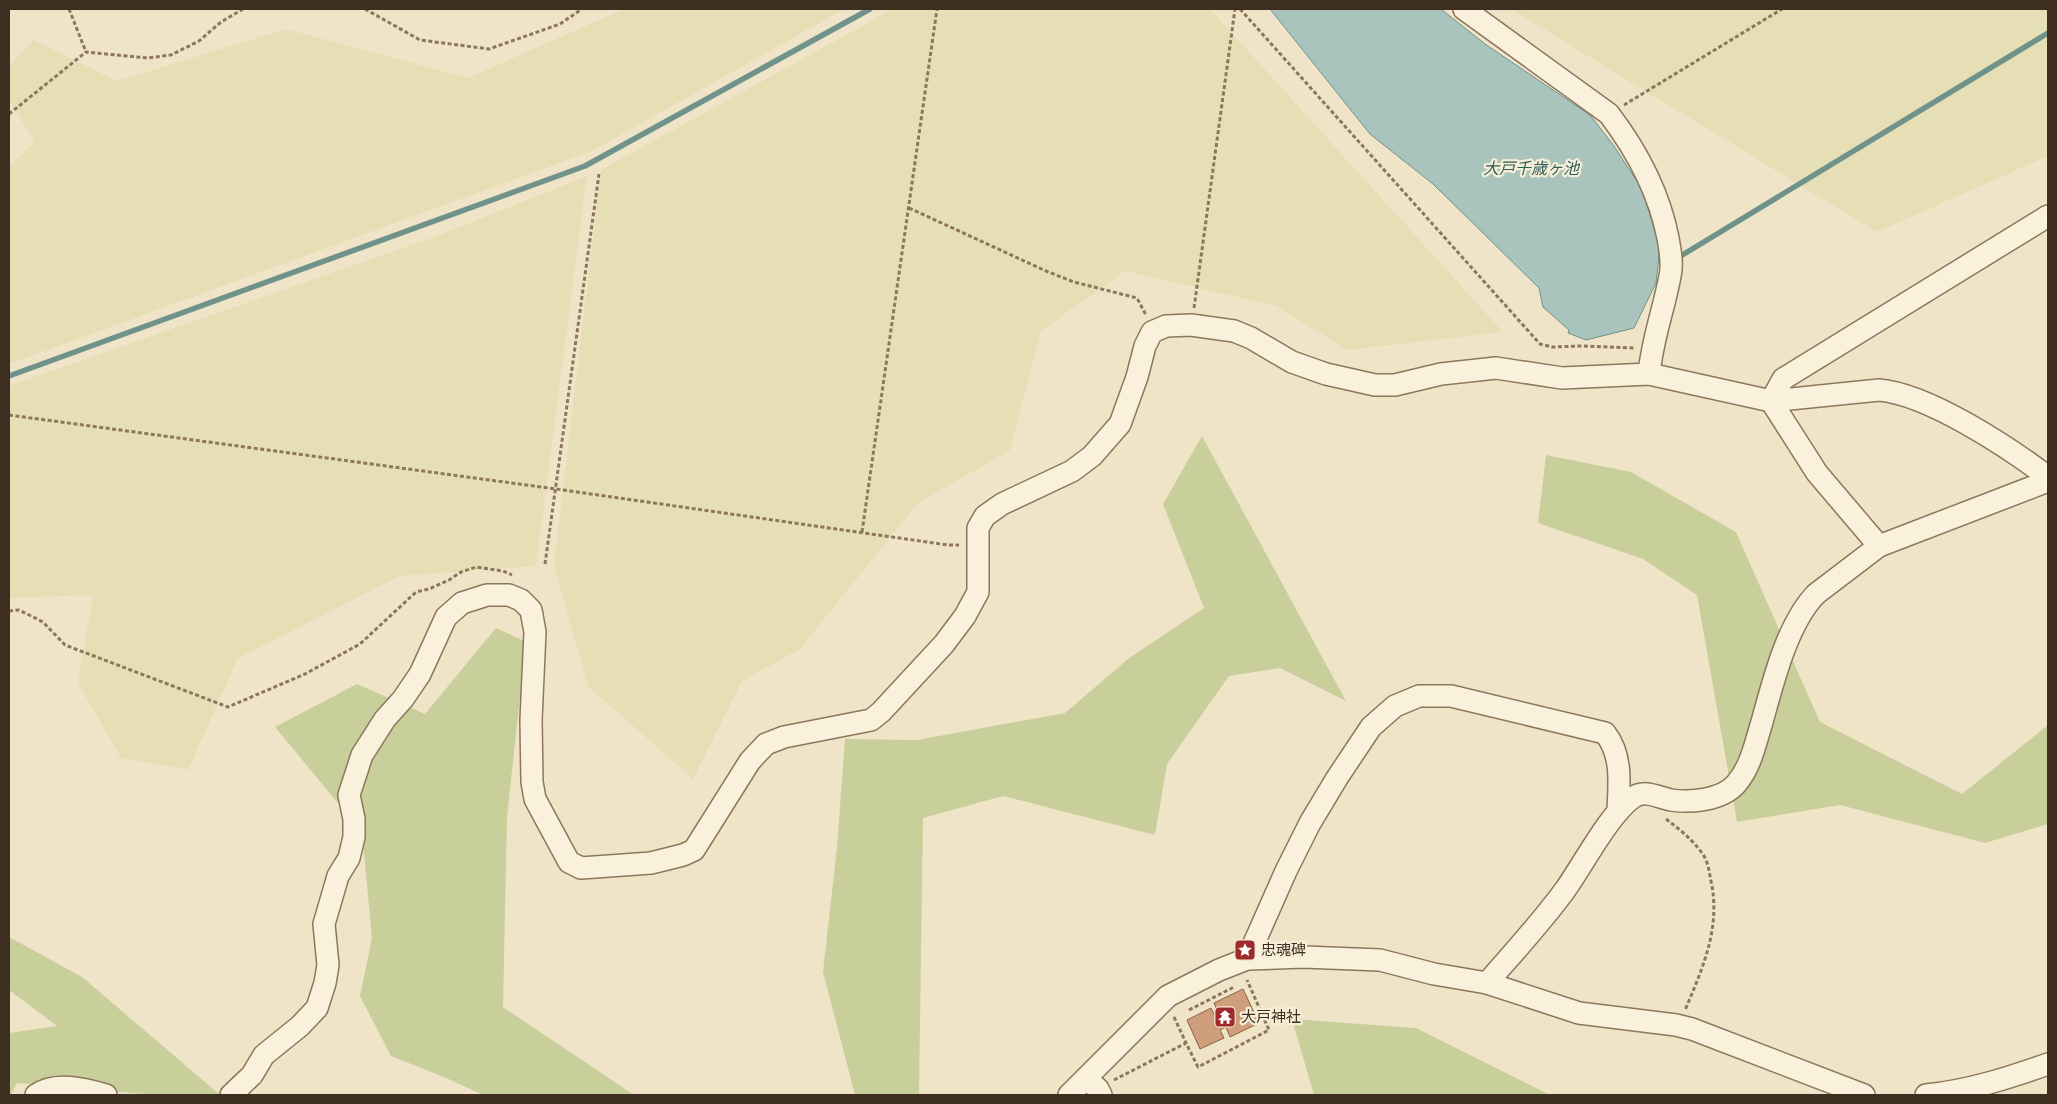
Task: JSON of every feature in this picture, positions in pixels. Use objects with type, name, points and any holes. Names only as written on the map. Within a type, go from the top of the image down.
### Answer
[{"type":"street","points":[[1464,9],[1609,114],[1620,128],[1654,187],[1664,216],[1670,250],[1671,274],[1652,348],[1649,374]]},
{"type":"street","points":[[1771,402],[1783,379],[2048,216]]},
{"type":"street","points":[[231,1095],[252,1075],[264,1055],[300,1026],[317,1008],[325,983],[328,964],[324,924],[335,885],[349,858],[354,837],[354,819],[349,795],[362,755],[385,719],[403,699],[420,674],[446,618],[462,602],[487,595],[509,595],[521,600],[531,610],[535,632],[531,720],[532,782],[535,799],[569,862],[581,868],[651,863],[684,855],[694,850],[750,761],[766,744],[784,737],[871,720],[881,712],[944,644],[965,616],[978,592],[976,545],[978,528],[985,516],[1002,504],[1072,471],[1092,456],[1120,424],[1137,377],[1145,346],[1152,332],[1166,326],[1191,326],[1234,331],[1251,338],[1292,362],[1326,374],[1375,385],[1395,385],[1440,374],[1496,368],[1562,378],[1649,374],[1771,402],[1878,390],[1890,391],[1948,414],[2017,454],[2048,477]]},
{"type":"street","points":[[1771,402],[1817,473],[1879,546]]},
{"type":"street","points":[[1487,983],[1565,891],[1618,811],[1633,798],[1644,792],[1685,801],[1704,799],[1722,794],[1735,785],[1750,762],[1786,647],[1808,602],[1816,594],[1879,546],[2048,481]]},
{"type":"street","points":[[1247,959],[1286,871],[1310,823],[1337,778],[1371,727],[1395,706],[1419,696],[1452,696],[1605,734],[1611,741],[1619,764],[1618,811]]},
{"type":"street","points":[[1069,1095],[1095,1088],[1099,1064],[1168,996],[1219,970],[1247,959],[1304,957],[1380,960],[1434,974],[1487,983],[1579,1013],[1676,1025],[1692,1029],[1864,1095]]},
{"type":"street","points":[[1926,1095],[1950,1093],[2005,1079],[2048,1064]]},
{"type":"street","points":[[36,1095],[44,1089],[71,1088],[106,1095]]},
{"type":"path","points":[[69,9],[86,52]]},
{"type":"path","points":[[9,114],[86,52],[147,58],[171,55],[199,41],[221,22],[242,9]]},
{"type":"path","points":[[365,9],[420,40],[489,49],[560,24],[582,9]]},
{"type":"path","points":[[862,532],[902,246],[910,208],[937,9]]},
{"type":"path","points":[[1191,326],[1235,9]]},
{"type":"path","points":[[1240,9],[1540,344],[1552,347],[1652,348]]},
{"type":"path","points":[[1609,114],[1782,9]]},
{"type":"path","points":[[545,564],[599,174]]},
{"type":"path","points":[[910,208],[1046,271],[1074,282],[1137,298],[1152,332]]},
{"type":"path","points":[[9,416],[556,489],[948,545],[976,545]]},
{"type":"path","points":[[9,611],[19,610],[43,622],[65,645],[228,707],[305,674],[360,644],[416,592],[429,589],[461,572],[476,567],[503,571],[516,577]]},
{"type":"path","points":[[1665,818],[1691,840],[1702,853],[1707,862],[1715,898],[1713,932],[1702,969],[1685,1010],[1676,1025]]},
{"type":"path","points":[[1248,980],[1269,1030],[1198,1067],[1186,1043],[1174,1017],[1248,980]]},
{"type":"path","points":[[1095,1088],[1186,1043]]},
{"type":"shaded area","points":[[624,9],[844,9],[592,151],[9,364],[9,167],[35,141],[9,101],[9,67],[33,40],[117,81],[286,29],[468,78]]},
{"type":"shaded area","points":[[893,9],[1210,9],[1503,332],[1347,350],[1276,306],[1125,271],[1041,331],[1010,450],[918,503],[800,649],[742,681],[693,779],[588,686],[554,565],[601,170]]},
{"type":"shaded area","points":[[1511,9],[2048,9],[2048,156],[1877,232]]},
{"type":"shaded area","points":[[587,176],[536,566],[400,576],[238,658],[188,770],[121,758],[78,683],[93,595],[9,598],[9,386],[437,236]]},
{"type":"green space","points":[[1202,436],[1346,701],[1280,668],[1229,676],[1167,764],[1155,835],[1003,796],[923,818],[919,1094],[855,1095],[823,972],[837,847],[845,739],[917,740],[1065,713],[1128,659],[1204,608],[1163,504]]},
{"type":"green space","points":[[1546,455],[1631,472],[1736,532],[1820,722],[1962,794],[2048,725],[2048,824],[1985,843],[1840,805],[1737,822],[1697,595],[1643,559],[1538,523]]},
{"type":"green space","points":[[496,628],[526,642],[507,817],[503,1007],[634,1095],[483,1095],[391,1056],[360,996],[372,938],[362,832],[275,727],[357,684],[425,714]]},
{"type":"green space","points":[[9,937],[82,977],[220,1095],[155,1095],[17,1083],[11,1095],[9,1095],[9,1033],[57,1026],[9,990]]},
{"type":"green space","points":[[1292,1019],[1416,1028],[1550,1095],[1314,1095]]},
{"type":"water","name":"大戸千歳ヶ池","points":[[1270,9],[1441,9],[1485,44],[1590,115],[1614,146],[1642,189],[1660,247],[1656,283],[1634,328],[1586,340],[1568,333],[1569,330],[1543,307],[1539,288],[1433,184],[1370,134]]},
{"type":"building","name":"大戸神社","points":[[1243,989],[1259,1023],[1230,1037],[1226,1027],[1220,1030],[1224,1038],[1200,1049],[1187,1020],[1211,1008],[1214,1014],[1218,1012],[1214,1003]]},
{"type":"waterway","points":[[9,376],[585,166],[870,9]]},
{"type":"waterway","points":[[1679,257],[2048,33]]},
{"type":"place","name":"忠魂碑","points":[[1245,950]]},
{"type":"place","name":"大戸神社","points":[[1225,1017]]}]
